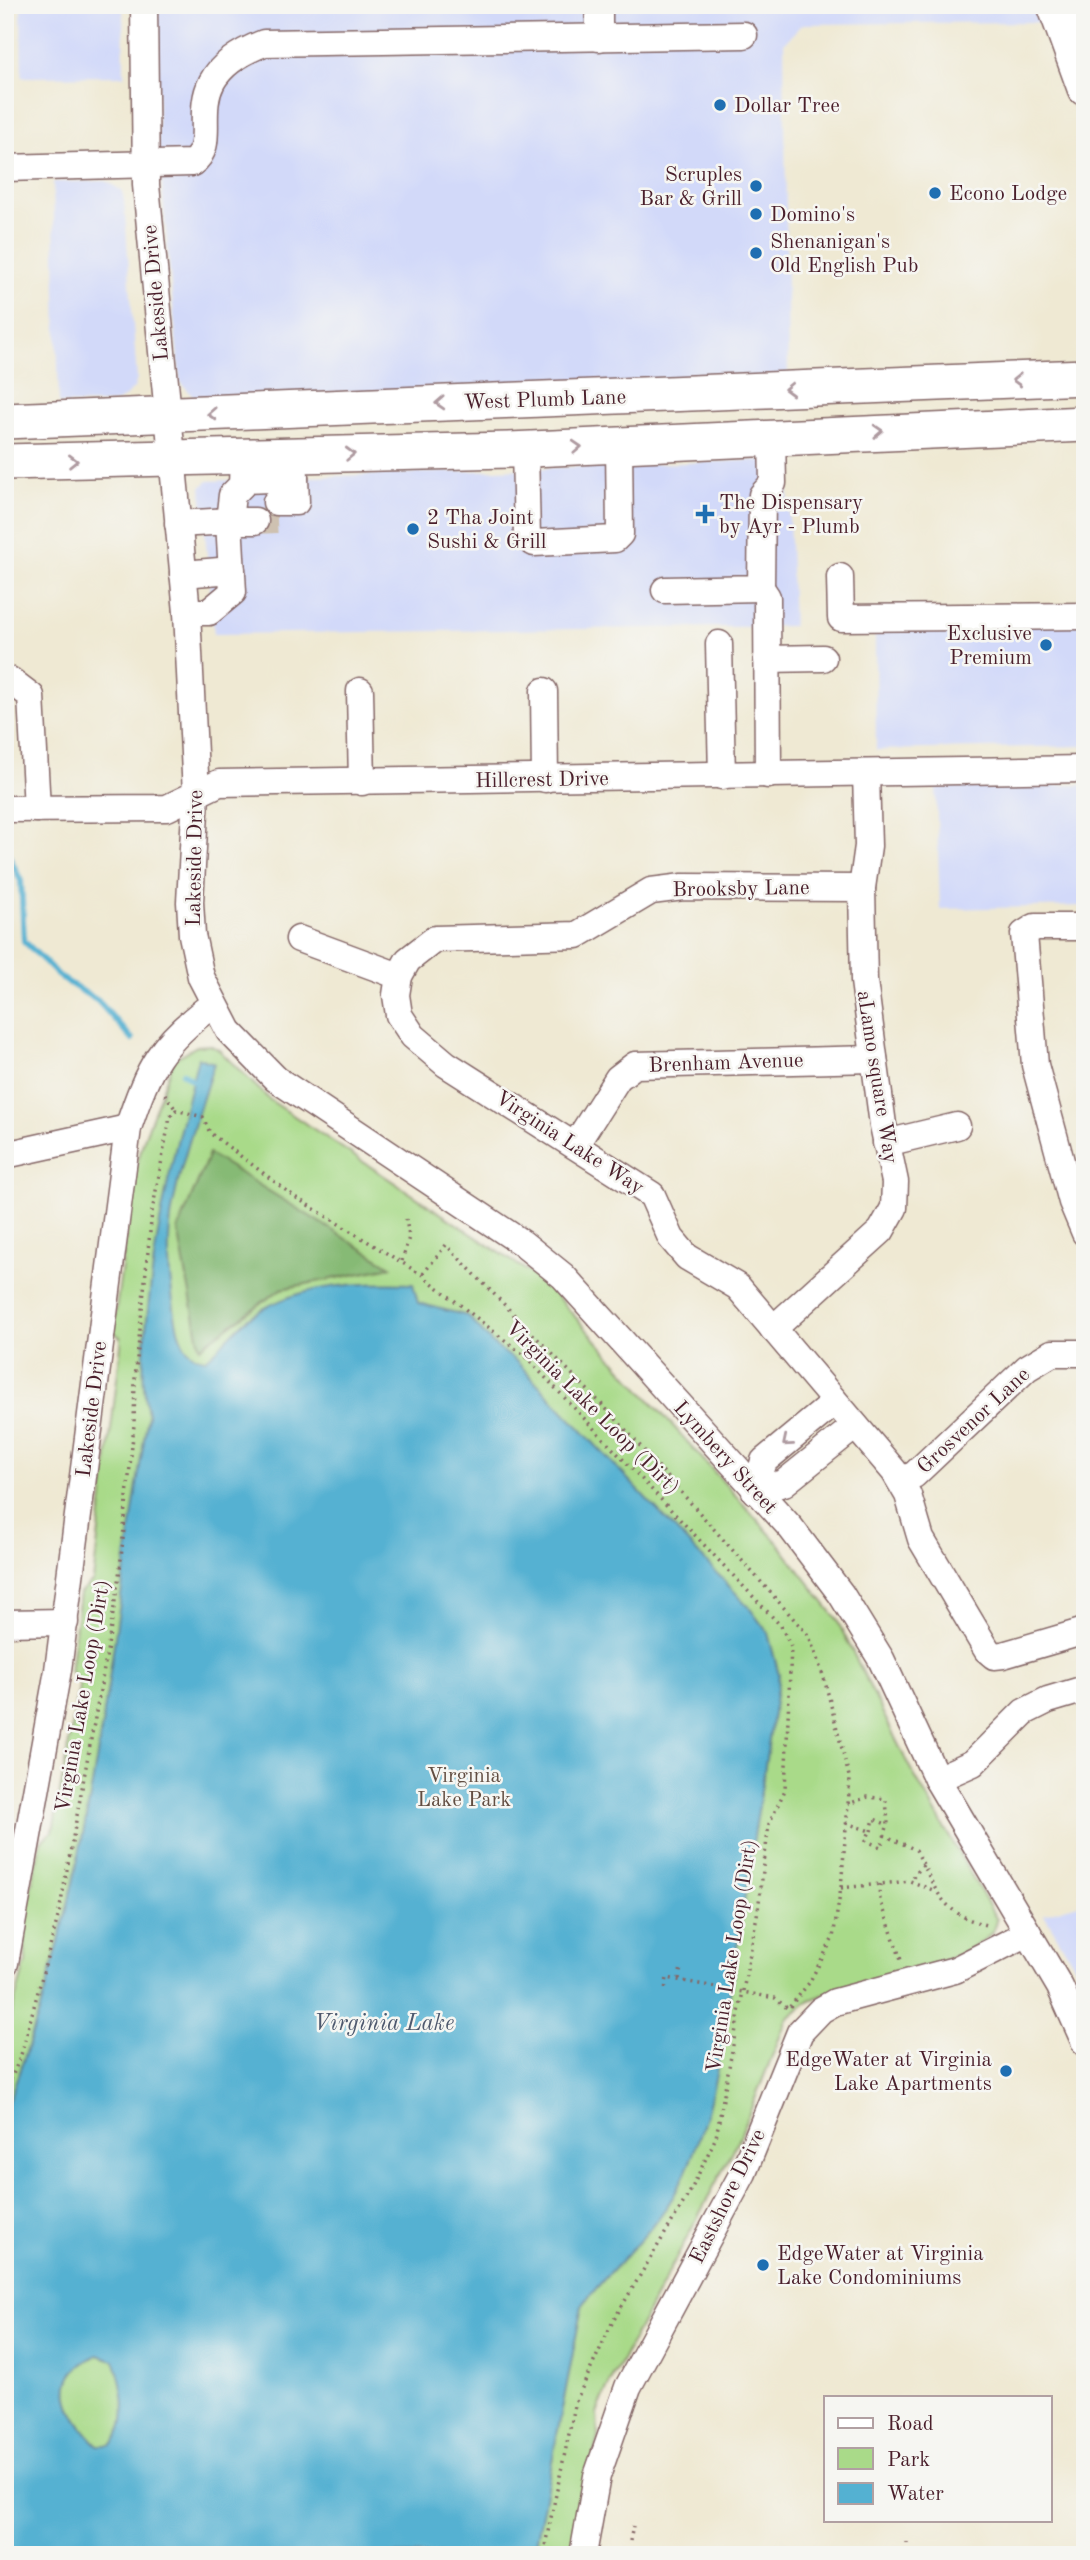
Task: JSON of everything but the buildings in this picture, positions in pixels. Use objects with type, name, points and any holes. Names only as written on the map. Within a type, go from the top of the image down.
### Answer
[{"type":"main road","points":[[1055,5],[1085,88]]},
{"type":"main road","name":"West Plumb Lane","points":[[5,421],[1085,377]]},
{"type":"main road","points":[[5,462],[172,459],[263,495],[526,449],[1085,424]]},
{"type":"street","name":"Lakeside Drive","points":[[5,1963],[49,1731],[128,1128],[150,1068],[161,1050],[176,1033],[213,1004],[201,977],[192,935],[190,902],[196,794],[187,612],[166,416],[146,166],[144,5]]},
{"type":"street","points":[[599,5],[599,38]]},
{"type":"street","points":[[5,168],[192,163],[202,156],[205,96],[212,79],[224,64],[243,51],[264,43],[744,35]]},
{"type":"street","points":[[768,775],[767,597],[761,588],[762,495],[773,483],[772,437]]},
{"type":"street","points":[[526,449],[527,538],[534,543],[615,539],[620,534],[619,444]]},
{"type":"street","points":[[178,524],[263,495]]},
{"type":"street","points":[[187,612],[209,612],[233,592],[232,570],[263,495]]},
{"type":"street","points":[[183,574],[232,570]]},
{"type":"street","points":[[840,577],[841,618],[1085,616]]},
{"type":"street","points":[[666,590],[761,588]]},
{"type":"street","points":[[719,644],[722,776]]},
{"type":"street","points":[[767,659],[823,659]]},
{"type":"street","points":[[5,680],[10,680],[31,696],[37,809]]},
{"type":"street","points":[[360,691],[362,782]]},
{"type":"street","points":[[544,691],[545,779]]},
{"type":"street","name":"Hillcrest Drive","points":[[5,809],[167,808],[219,783],[1085,769]]},
{"type":"street","name":"aLamo square Way","points":[[773,1329],[881,1231],[894,1208],[895,1182],[864,981],[862,888],[868,846],[866,773]]},
{"type":"street","name":"Brooksby Lane","points":[[399,976],[408,960],[435,939],[577,935],[651,891],[682,887],[862,888]]},
{"type":"street","points":[[1085,927],[1035,927],[1024,934],[1035,1065],[1072,1202],[1085,1233]]},
{"type":"street","points":[[299,939],[399,976]]},
{"type":"street","name":"Virginia Lake Way","points":[[399,976],[396,995],[400,1015],[413,1036],[446,1064],[576,1144],[652,1195],[671,1238],[687,1257],[738,1287],[900,1480],[922,1539],[987,1650],[994,1656],[1085,1631]]},
{"type":"street","name":"Lymbery Street","points":[[213,1004],[229,1031],[275,1079],[522,1243],[563,1276],[791,1528],[841,1594],[881,1659],[937,1779],[1083,2032]]},
{"type":"street","name":"Brenham Avenue","points":[[576,1144],[618,1078],[635,1065],[874,1059]]},
{"type":"street","points":[[887,1143],[957,1126]]},
{"type":"street","points":[[5,1155],[128,1128]]},
{"type":"street","name":"Grosvenor Lane","points":[[900,1480],[914,1475],[1027,1368],[1052,1353],[1085,1353]]},
{"type":"street","points":[[755,1491],[764,1461],[835,1402]]},
{"type":"street","points":[[755,1491],[784,1483],[855,1426]]},
{"type":"street","points":[[5,1623],[65,1622]]},
{"type":"street","points":[[937,1779],[973,1763],[1024,1712],[1048,1700],[1085,1689]]},
{"type":"street","name":"Eastshore Drive","points":[[583,2555],[597,2476],[615,2418],[653,2337],[743,2173],[800,2032],[821,2010],[835,2002],[955,1970],[1028,1933]]},
{"type":"path","points":[[165,1094],[178,1110]]},
{"type":"path","name":"Virginia Lake Loop (Dirt)","points":[[5,2093],[21,2055],[59,1913],[65,1869],[79,1813],[120,1569],[134,1425],[135,1378],[152,1212],[170,1117],[178,1110],[199,1116],[207,1123],[210,1133],[295,1197],[422,1275],[525,1356],[662,1497],[781,1626],[792,1651],[785,1790],[769,1824],[716,2137],[691,2190],[613,2321],[576,2402],[543,2555]]},
{"type":"path","points":[[402,1262],[409,1237],[406,1219]]},
{"type":"path","points":[[422,1275],[446,1245],[616,1419],[809,1636],[824,1678],[850,1780],[841,1888],[833,1938],[809,1983],[788,2009],[775,1998],[667,1978],[665,1990]]},
{"type":"path","points":[[848,1804],[863,1798],[884,1798],[888,1824],[881,1847],[866,1841],[874,1819],[888,1824]]},
{"type":"path","points":[[846,1823],[871,1831]]},
{"type":"path","points":[[885,1835],[914,1847],[935,1892],[957,1915],[994,1927]]},
{"type":"path","points":[[910,1881],[923,1865]]},
{"type":"path","points":[[841,1888],[910,1881],[935,1892]]},
{"type":"path","points":[[880,1884],[879,1896],[901,1960]]},
{"type":"path","points":[[679,1980],[681,1967]]},
{"type":"path","points":[[630,2541],[633,2526]]},
{"type":"path","points":[[907,2540],[907,2551]]},
{"type":"shaded area","points":[[21,5],[123,5],[124,76],[22,77]]},
{"type":"shaded area","points":[[158,5],[1035,5],[1041,22],[803,24],[784,43],[788,377],[202,398],[192,395],[180,381],[158,144]]},
{"type":"shaded area","points":[[106,181],[122,191],[124,201],[137,379],[134,388],[124,398],[113,403],[59,404],[53,182]]},
{"type":"shaded area","points":[[787,459],[793,626],[214,634],[201,487],[208,481]]},
{"type":"shaded area","points":[[1085,621],[1085,746],[876,750],[875,627]]},
{"type":"shaded area","points":[[1085,785],[1085,906],[940,909],[936,787]]},
{"type":"shaded area","points":[[1085,1902],[1085,1983],[1044,1914]]},
{"type":"green space","name":"Virginia Lake","points":[[210,1045],[219,1050],[270,1100],[544,1282],[778,1543],[836,1618],[909,1766],[997,1920],[990,1934],[974,1947],[951,1958],[924,1968],[826,1994],[810,2000],[787,2019],[738,2141],[606,2391],[597,2413],[598,2437],[572,2547],[565,2555],[5,2555],[5,2035],[26,1962],[24,1921],[41,1841],[53,1831],[79,1687],[79,1682],[70,1671],[80,1593],[93,1581],[121,1345],[121,1338],[113,1331],[135,1171],[174,1059],[197,1046]]},
{"type":"green space","points":[[209,1154],[392,1267],[281,1289],[200,1347],[178,1230]]},
{"type":"water","name":"Virginia Lake","points":[[198,1058],[214,1063],[186,1151],[175,1197],[169,1240],[172,1296],[178,1330],[187,1349],[206,1359],[245,1321],[283,1299],[347,1285],[413,1284],[418,1303],[468,1316],[493,1344],[517,1362],[748,1606],[768,1633],[779,1675],[723,2040],[710,2101],[691,2160],[668,2205],[582,2306],[534,2555],[5,2555],[5,2109],[35,2025],[59,1940],[95,1766],[148,1415],[144,1387],[145,1337],[156,1245]],"holes":[[[98,2355],[114,2360],[123,2392],[122,2427],[111,2445],[98,2445],[78,2422],[68,2397],[68,2385],[82,2364]]]},
{"type":"waterway","points":[[5,848],[21,881],[24,941],[61,978],[98,1001],[132,1039]]},
{"type":"waterway","points":[[183,1073],[192,1080]]},
{"type":"tunnel","points":[[255,521],[277,520]]},
{"type":"place","name":"Dollar Tree","points":[[720,105]]},
{"type":"place","name":"Scruples Bar & Grill","points":[[756,186]]},
{"type":"place","name":"Econo Lodge","points":[[935,193]]},
{"type":"place","name":"Domino's","points":[[756,214]]},
{"type":"place","name":"Shenanigan's Old English Pub","points":[[756,253]]},
{"type":"place","name":"The Dispensary by Ayr - Plumb","points":[[705,514]]},
{"type":"place","name":"2 Tha Joint Sushi & Grill","points":[[413,529]]},
{"type":"place","name":"Exclusive Premium","points":[[1046,645]]},
{"type":"place","name":"EdgeWater at Virginia Lake Apartments","points":[[1006,2071]]},
{"type":"place","name":"EdgeWater at Virginia Lake Condominiums","points":[[763,2265]]},
{"type":"park label","name":"Virginia Lake Park","points":[[464,1787]]}]
